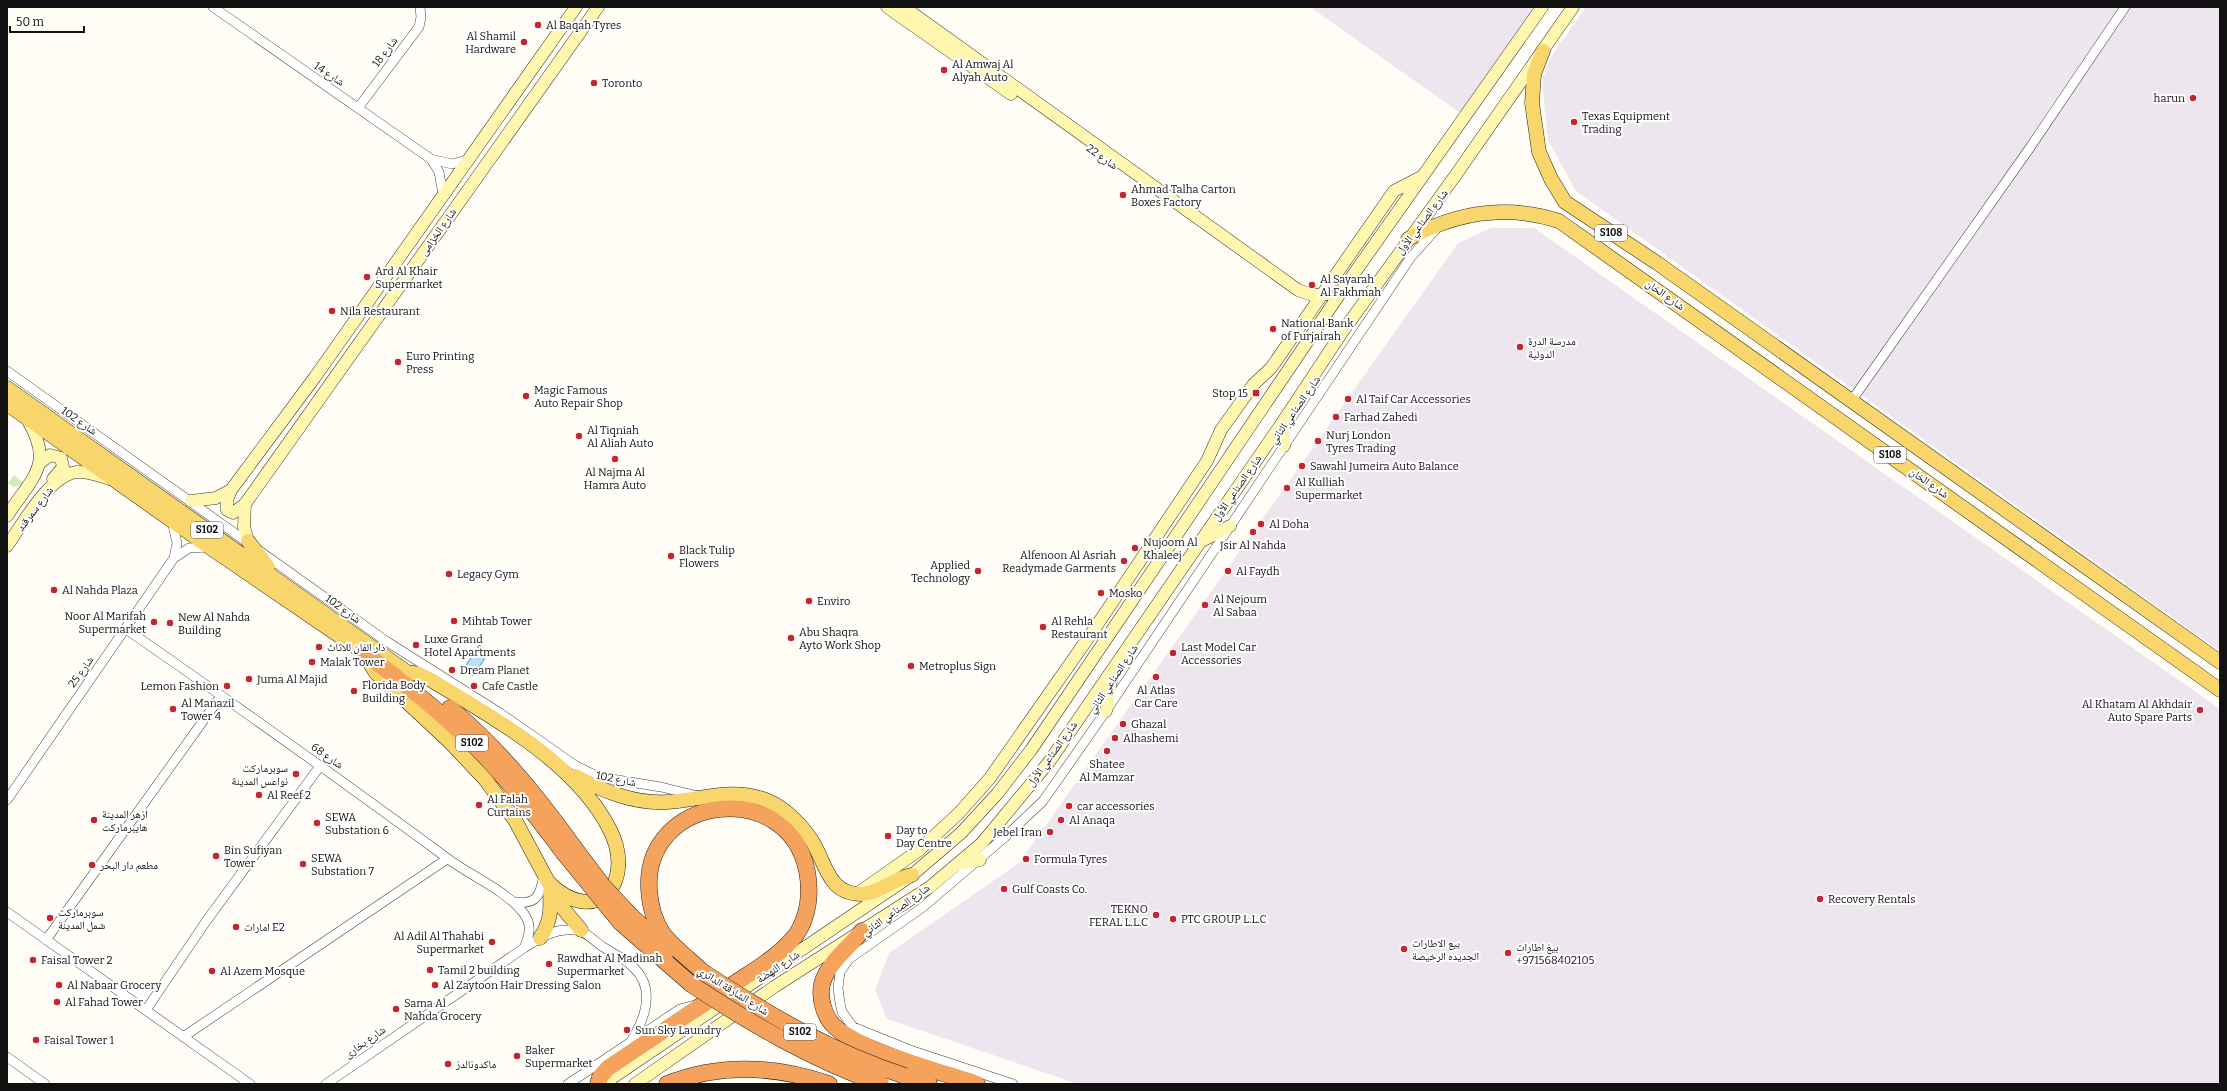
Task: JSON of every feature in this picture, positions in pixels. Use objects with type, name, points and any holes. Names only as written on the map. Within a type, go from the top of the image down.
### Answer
[{"type":"highway","name":"S102","points":[[363,652],[422,698],[471,742],[568,849]]},
{"type":"highway","name":"شارع 102","points":[[407,672],[463,719],[495,749],[533,793],[568,849]]},
{"type":"highway","points":[[598,1084],[600,1077],[608,1068],[786,946],[796,934],[802,923],[809,901],[809,883],[801,850],[790,836],[775,822],[761,814],[746,809],[714,808],[682,822],[667,835],[656,852],[649,873],[649,898],[657,923],[664,934],[703,972]]},
{"type":"highway","name":"شارع الشارقة الدائري","points":[[568,849],[603,886],[625,919],[691,984],[724,1006],[790,1044],[824,1061],[881,1084]]},
{"type":"highway","name":"شارع الشارقة الدائري","points":[[625,919],[671,952],[810,1038],[866,1062],[929,1084]]},
{"type":"highway","points":[[862,931],[831,965],[822,984],[823,1006],[833,1026],[843,1034],[866,1045],[977,1084]]},
{"type":"highway","points":[[667,1084],[707,1072],[747,1069],[794,1073],[829,1084]]},
{"type":"main road","name":"شارع الخان","points":[[1543,51],[1532,84],[1535,126],[1542,161],[1550,179],[1565,202],[1657,263],[2220,662]]},
{"type":"main road","name":"شارع الخان","points":[[1408,239],[1444,222],[1476,213],[1505,211],[1538,215],[1559,221],[2220,690]]},
{"type":"main road","name":"شارع 102","points":[[7,388],[407,672]]},
{"type":"main road","name":"S102","points":[[7,404],[208,547],[363,652]]},
{"type":"main road","points":[[248,541],[276,578]]},
{"type":"main road","points":[[363,652],[373,669],[450,742],[485,779],[515,820],[561,906],[581,930]]},
{"type":"main road","points":[[407,672],[419,674],[429,679],[492,718],[556,765],[588,796],[604,818],[615,842],[619,856],[619,869],[617,877],[610,891],[595,900],[585,902],[567,898],[547,879]]},
{"type":"main road","points":[[556,765],[603,790],[639,800],[666,802],[739,793],[768,801],[783,810],[808,835],[832,882],[846,891],[857,894],[872,891],[900,877],[912,875]]},
{"type":"main road","points":[[540,938],[549,922],[551,914],[547,879]]},
{"type":"street","name":"شارع 14","points":[[213,7],[431,159],[452,164],[467,160]]},
{"type":"street","name":"شارع 18","points":[[358,108],[418,27],[421,18],[420,7]]},
{"type":"street","name":"شارع الخزامى","points":[[191,501],[216,498],[231,490],[315,377],[576,7]]},
{"type":"street","name":"شارع الخزامى","points":[[245,504],[598,7]]},
{"type":"street","name":"شارع 22","points":[[887,7],[1291,290],[1302,301],[1309,314]]},
{"type":"street","name":"شارع 22","points":[[904,7],[1298,290],[1312,295],[1341,292]]},
{"type":"street","name":"شارع الصناعي الأول","points":[[912,875],[961,833],[998,794],[1031,750],[1341,292],[1542,7]]},
{"type":"street","name":"شارع الصناعي الأول","points":[[862,931],[930,887],[982,843],[1044,767],[1284,420],[1343,331],[1455,176],[1573,7]]},
{"type":"street","points":[[1852,400],[2029,149],[2125,7]]},
{"type":"street","name":"شارع 14","points":[[431,159],[439,172],[444,195]]},
{"type":"street","points":[[857,894],[918,851],[975,796],[1004,759],[1207,461],[1221,430],[1250,389],[1271,368],[1394,192],[1421,177]]},
{"type":"street","name":"شارع الصناعي الثاني","points":[[1012,1084],[910,1050],[862,1032],[847,1020],[842,1012],[838,996],[840,972],[849,959],[923,907],[980,860],[1043,801],[1106,711],[1411,257],[1444,222]]},
{"type":"street","points":[[324,391],[319,388],[317,382],[343,344],[344,335]]},
{"type":"street","name":"شارع 102","points":[[7,371],[248,541],[386,641],[500,712],[588,773],[612,780],[661,787],[702,797]]},
{"type":"street","points":[[26,418],[38,440],[41,462]]},
{"type":"street","points":[[1284,420],[1284,446]]},
{"type":"street","points":[[41,462],[50,455],[54,454],[61,458],[64,465],[60,472],[48,484],[44,494]]},
{"type":"street","name":"شارع سمرقند","points":[[7,516],[41,462]]},
{"type":"street","name":"شارع سمرقند","points":[[7,546],[44,494],[64,476],[78,472],[113,480]]},
{"type":"street","points":[[231,490],[227,500],[227,510],[233,514],[245,504]]},
{"type":"street","points":[[245,504],[244,527],[248,541]]},
{"type":"street","name":"شارع 25","points":[[172,521],[176,536],[174,558]]},
{"type":"street","points":[[1198,544],[1230,526]]},
{"type":"street","name":"شارع 25","points":[[7,800],[174,558],[189,548],[208,547]]},
{"type":"street","name":"شارع 68","points":[[126,629],[447,858],[514,902],[522,910],[530,925],[530,933],[524,948]]},
{"type":"street","points":[[1106,711],[1114,665]]},
{"type":"street","points":[[1065,701],[1067,668]]},
{"type":"street","points":[[46,940],[221,696]]},
{"type":"street","points":[[146,1010],[208,920],[320,766]]},
{"type":"street","points":[[975,796],[998,794]]},
{"type":"street","points":[[183,1037],[447,858]]},
{"type":"street","points":[[958,864],[980,860]]},
{"type":"street","name":"شارع النهضة","points":[[603,1084],[912,875]]},
{"type":"street","points":[[514,902],[524,903],[535,900],[547,879]]},
{"type":"street","points":[[7,912],[250,1084]]},
{"type":"street","points":[[581,930],[634,968],[643,982],[646,1000],[644,1019],[630,1043]]},
{"type":"street","name":"شارع بخارى","points":[[326,1084],[540,938],[554,932],[581,930]]},
{"type":"street","name":"شارع النهضة","points":[[635,1084],[774,987],[862,931]]},
{"type":"street","points":[[568,1084],[684,1007],[702,1005]]},
{"type":"street","points":[[7,1057],[45,1084]]},
{"type":"shaded area","points":[[1310,7],[1543,7],[1466,117]]},
{"type":"shaded area","points":[[1586,7],[2220,7],[2220,651],[1576,191],[1548,140],[1542,81],[1551,57]]},
{"type":"shaded area","points":[[1491,228],[1534,228],[2220,709],[2220,1084],[1078,1084],[887,1019],[875,990],[889,953],[1019,863],[1458,243]]},
{"type":"green space","points":[[14,475],[24,483],[22,486],[14,487],[8,483]]},
{"type":"water","points":[[479,645],[489,652],[473,676],[463,670]]},
{"type":"place","name":"Al Baqah Tyres","points":[[538,25]]},
{"type":"place","name":"Al Shamil Hardware","points":[[524,42]]},
{"type":"place","name":"Al Amwaj Al Alyah Auto","points":[[944,70]]},
{"type":"place","name":"Toronto","points":[[594,83]]},
{"type":"place","name":"harun","points":[[2193,98]]},
{"type":"place","name":"Texas Equipment Trading","points":[[1574,122]]},
{"type":"place","name":"Ahmad Talha Carton Boxes Factory","points":[[1123,195]]},
{"type":"place","name":"Ard Al Khair Supermarket","points":[[367,277]]},
{"type":"place","name":"Al Sayarah Al Fakhmah","points":[[1312,285]]},
{"type":"place","name":"Nila Restaurant","points":[[332,311]]},
{"type":"place","name":"National Bank of Furjairah","points":[[1273,329]]},
{"type":"place","name":"مدرسة الدرة الدولية","points":[[1520,347]]},
{"type":"place","name":"Euro Printing Press","points":[[398,362]]},
{"type":"place","name":"Stop 15","points":[[1256,393]]},
{"type":"place","name":"Magic Famous Auto Repair Shop","points":[[526,396]]},
{"type":"place","name":"Al Taif Car Accessories","points":[[1348,399]]},
{"type":"place","name":"Farhad Zahedi","points":[[1336,417]]},
{"type":"place","name":"Al Tiqniah Al Aliah Auto","points":[[579,436]]},
{"type":"place","name":"Nurj London Tyres Trading","points":[[1318,441]]},
{"type":"place","name":"Al Najma Al Hamra Auto","points":[[615,459]]},
{"type":"place","name":"Sawahl Jumeira Auto Balance","points":[[1302,466]]},
{"type":"place","name":"Al Kulliah Supermarket","points":[[1287,488]]},
{"type":"place","name":"Al Doha","points":[[1261,524]]},
{"type":"place","name":"Jsir Al Nahda","points":[[1253,532]]},
{"type":"place","name":"Nujoom Al Khaleej","points":[[1135,548]]},
{"type":"place","name":"Black Tulip Flowers","points":[[671,556]]},
{"type":"place","name":"Alfenoon Al Asriah Readymade Garments","points":[[1124,561]]},
{"type":"place","name":"Applied Technology","points":[[978,571]]},
{"type":"place","name":"Al Faydh","points":[[1228,571]]},
{"type":"place","name":"Legacy Gym","points":[[449,574]]},
{"type":"place","name":"Al Nahda Plaza","points":[[54,590]]},
{"type":"place","name":"Mosko","points":[[1101,593]]},
{"type":"place","name":"Enviro","points":[[809,601]]},
{"type":"place","name":"Al Nejoum Al Sabaa","points":[[1205,605]]},
{"type":"place","name":"Mihtab Tower","points":[[454,621]]},
{"type":"place","name":"Noor Al Marifah Supermarket","points":[[154,622]]},
{"type":"place","name":"New Al Nahda Building","points":[[170,623]]},
{"type":"place","name":"Al Rehla Restaurant","points":[[1043,627]]},
{"type":"place","name":"Abu Shaqra Ayto Work Shop","points":[[791,638]]},
{"type":"place","name":"Luxe Grand Hotel Apartments","points":[[416,645]]},
{"type":"place","name":"دار الفان للاثاث","points":[[319,647]]},
{"type":"place","name":"Last Model Car Accessories","points":[[1173,653]]},
{"type":"place","name":"Malak Tower","points":[[312,662]]},
{"type":"place","name":"Metroplus Sign","points":[[911,666]]},
{"type":"place","name":"Dream Planet","points":[[452,670]]},
{"type":"place","name":"Al Atlas Car Care","points":[[1156,677]]},
{"type":"place","name":"Juma Al Majid","points":[[249,679]]},
{"type":"place","name":"Lemon Fashion","points":[[227,686]]},
{"type":"place","name":"Cafe Castle","points":[[474,686]]},
{"type":"place","name":"Florida Body Building","points":[[354,691]]},
{"type":"place","name":"Al Manazil Tower 4","points":[[173,709]]},
{"type":"place","name":"Al Khatam Al Akhdair Auto Spare Parts","points":[[2200,710]]},
{"type":"place","name":"Ghazal","points":[[1123,724]]},
{"type":"place","name":"Alhashemi","points":[[1115,738]]},
{"type":"place","name":"Shatee Al Mamzar","points":[[1107,751]]},
{"type":"place","name":"سوبرماركت نواعس المدينة","points":[[296,774]]},
{"type":"place","name":"Al Reef 2","points":[[259,795]]},
{"type":"place","name":"Al Falah Curtains","points":[[479,805]]},
{"type":"place","name":"car accessories","points":[[1069,806]]},
{"type":"place","name":"ازهر المدينة هايبرماركت","points":[[94,820]]},
{"type":"place","name":"Al Anaqa","points":[[1061,820]]},
{"type":"place","name":"SEWA Substation 6","points":[[317,823]]},
{"type":"place","name":"Jebel Iran","points":[[1050,832]]},
{"type":"place","name":"Day to Day Centre","points":[[888,836]]},
{"type":"place","name":"Bin Sufiyan Tower","points":[[216,856]]},
{"type":"place","name":"Formula Tyres","points":[[1026,859]]},
{"type":"place","name":"SEWA Substation 7","points":[[303,864]]},
{"type":"place","name":"مطعم دار البحر","points":[[92,865]]},
{"type":"place","name":"Gulf Coasts Co.","points":[[1004,889]]},
{"type":"place","name":"Recovery Rentals","points":[[1820,899]]},
{"type":"place","name":"TEKNO FERAL L.L.C","points":[[1156,915]]},
{"type":"place","name":"سوبرماركت شمل المدينة","points":[[50,918]]},
{"type":"place","name":"PTC GROUP L.L.C","points":[[1173,919]]},
{"type":"place","name":"امارات E2","points":[[236,927]]},
{"type":"place","name":"Al Adil Al Thahabi Supermarket","points":[[492,942]]},
{"type":"place","name":"بيع الاطارات الجديده الرخيصة","points":[[1404,949]]},
{"type":"place","name":"بيغ اطارات +971568402105","points":[[1508,953]]},
{"type":"place","name":"Faisal Tower 2","points":[[33,960]]},
{"type":"place","name":"Rawdhat Al Madinah Supermarket","points":[[549,964]]},
{"type":"place","name":"Tamil 2 building","points":[[430,970]]},
{"type":"place","name":"Al Azem Mosque","points":[[212,971]]},
{"type":"place","name":"Al Nabaar Grocery","points":[[59,985]]},
{"type":"place","name":"Al Zaytoon Hair Dressing Salon","points":[[435,985]]},
{"type":"place","name":"Al Fahad Tower","points":[[57,1002]]},
{"type":"place","name":"Sama Al Nahda Grocery","points":[[396,1009]]},
{"type":"place","name":"Sun Sky Laundry","points":[[627,1030]]},
{"type":"place","name":"Faisal Tower 1","points":[[36,1040]]},
{"type":"place","name":"Baker Supermarket","points":[[517,1056]]},
{"type":"place","name":"ماكدونالدز","points":[[448,1064]]}]
